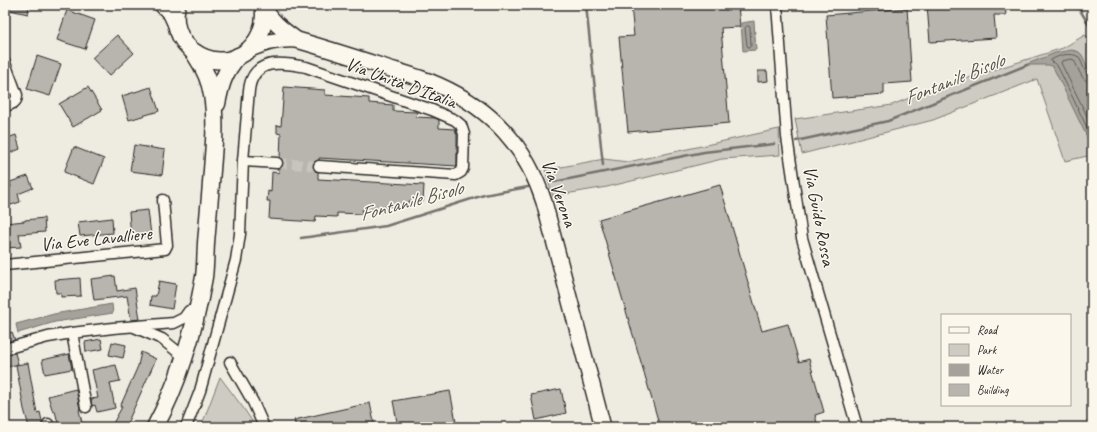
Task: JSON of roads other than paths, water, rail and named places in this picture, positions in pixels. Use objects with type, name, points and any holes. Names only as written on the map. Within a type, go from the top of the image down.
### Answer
[{"type":"main road","points":[[156,427],[179,371],[195,320],[204,277],[211,188],[214,114],[212,95],[208,80],[200,62],[183,40],[177,27],[177,5]]},
{"type":"main road","points":[[214,114],[223,79],[228,68],[256,42],[262,30],[264,17],[263,5]]},
{"type":"main road","points":[[189,48],[199,55],[212,60],[225,60],[243,53]]},
{"type":"main road","points":[[147,427],[178,352],[207,233]]},
{"type":"street","points":[[162,5],[171,14],[177,27]]},
{"type":"street","name":"Via Verona","points":[[263,5],[274,22],[297,40]]},
{"type":"street","name":"Via Guido Rossa","points":[[777,5],[787,137],[802,238],[857,427]]},
{"type":"street","name":"Via Verona","points":[[243,53],[271,41],[297,40],[411,75],[443,87],[467,100],[481,110],[504,131],[517,146],[532,171],[544,202],[603,427]]},
{"type":"street","points":[[5,64],[16,92],[16,100],[5,106]]},
{"type":"street","name":"Via Unità D'Italia","points":[[186,427],[200,391],[236,260],[240,234],[248,90],[250,80],[253,75],[265,66],[276,64],[306,67],[432,110],[455,120],[462,128],[464,134],[463,168],[461,172],[456,175],[319,166]]},
{"type":"street","points":[[243,161],[277,163]]},
{"type":"street","name":"Via Eve Lavalliere","points":[[5,265],[165,249],[167,244],[163,200]]},
{"type":"street","points":[[5,349],[48,337],[72,333],[174,323],[184,318],[189,311]]},
{"type":"street","points":[[132,327],[162,339],[178,352]]},
{"type":"street","points":[[72,333],[86,407]]},
{"type":"street","points":[[230,362],[253,402],[264,427]]},
{"type":"water","points":[[754,21],[756,50],[743,51],[741,23]]},
{"type":"water","name":"Fontanile Bisolo","points":[[1072,50],[1079,52],[1082,55],[1092,77],[1092,142],[1090,143],[1053,67],[1049,65],[1025,65],[1055,53]]},
{"type":"water","points":[[112,304],[113,313],[55,322],[18,333],[16,324],[54,314]]},
{"type":"waterway","points":[[586,5],[603,165]]},
{"type":"waterway","points":[[1077,5],[1092,30]]},
{"type":"waterway","points":[[1090,5],[1092,9]]},
{"type":"waterway","name":"Fontanile Bisolo","points":[[796,141],[888,121],[1027,65]]},
{"type":"waterway","name":"Fontanile Bisolo","points":[[554,182],[704,152],[774,144]]},
{"type":"waterway","name":"Fontanile Bisolo","points":[[301,238],[386,226],[484,195],[528,187]]},
{"type":"tunnel","points":[[277,163],[319,166]]}]
